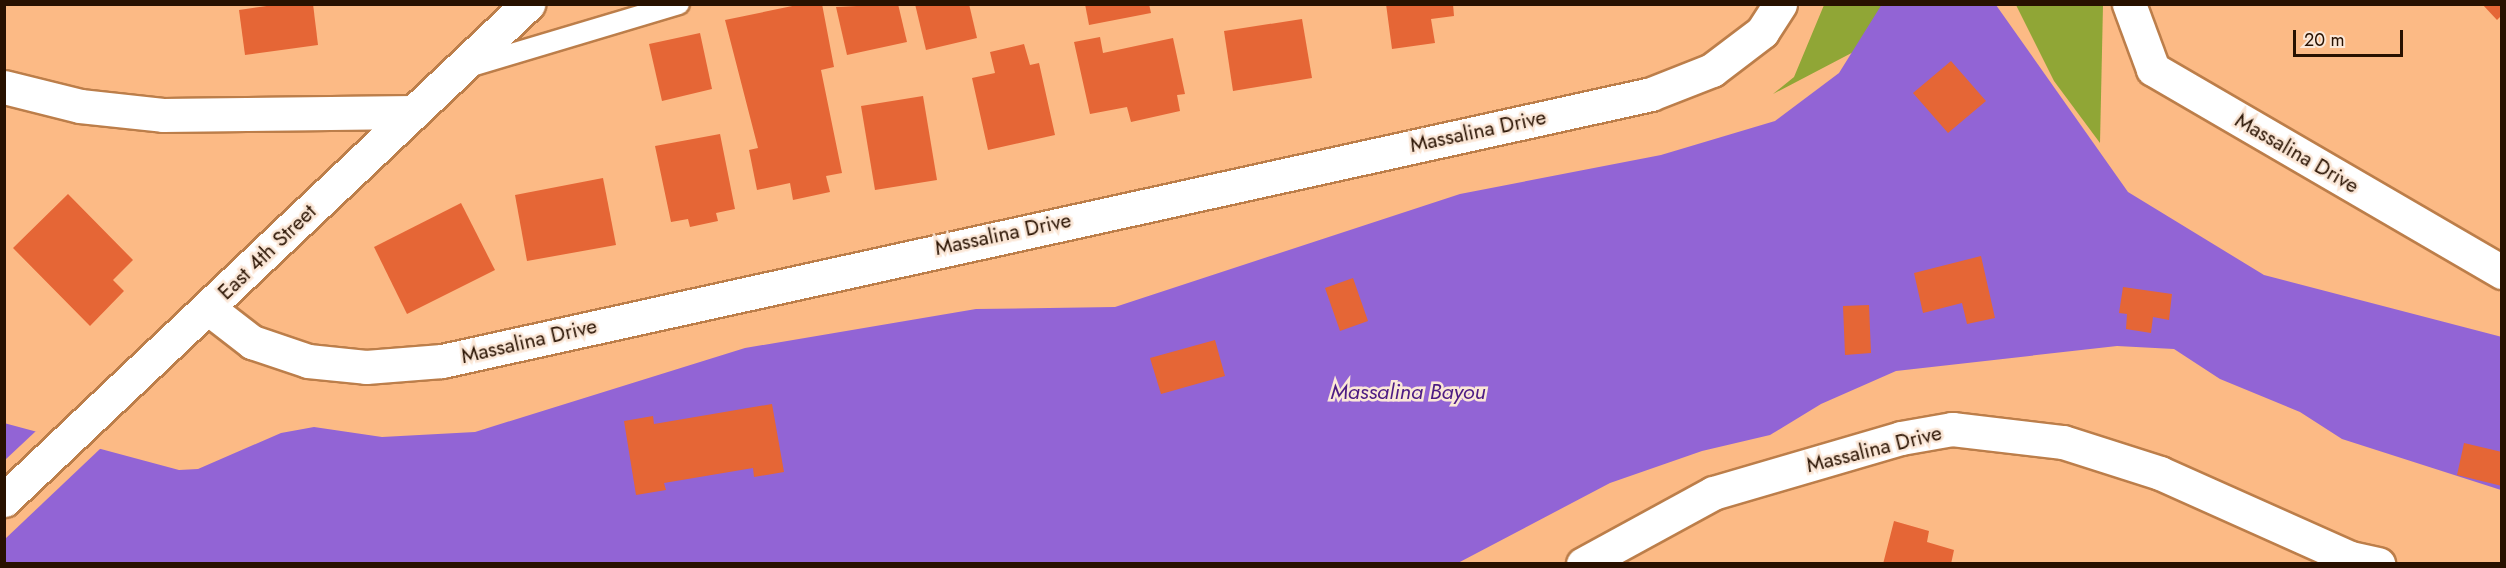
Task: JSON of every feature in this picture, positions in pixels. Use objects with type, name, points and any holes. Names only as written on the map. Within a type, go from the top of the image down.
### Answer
[{"type":"street","name":"East 4th Street","points":[[4,500],[528,4]]},
{"type":"street","name":"Massalina Drive","points":[[208,308],[252,342],[308,361],[366,367],[441,361],[1651,94],[1712,70],[1762,32],[1780,4]]},
{"type":"street","name":"Massalina Drive","points":[[2129,4],[2153,69],[2502,272]]},
{"type":"street","points":[[4,87],[80,106],[163,115],[414,112]]},
{"type":"street","name":"Massalina Drive","points":[[1583,564],[1713,493],[1901,438],[1952,429],[2063,442],[2160,473],[2350,558],[2378,564]]},
{"type":"lane","points":[[460,69],[679,4]]},
{"type":"green space","points":[[1824,5],[1913,5],[1884,36],[1773,94],[1794,77]]},
{"type":"green space","points":[[2016,5],[2103,5],[2100,143],[2054,81]]},
{"type":"water","name":"Massalina Bayou","points":[[1882,4],[1996,5],[2128,192],[2264,275],[2502,337],[2501,490],[2342,439],[2300,412],[2220,379],[2174,349],[2117,346],[1896,371],[1821,404],[1770,435],[1702,451],[1610,483],[1456,564],[5,563],[4,423],[179,470],[198,469],[281,433],[314,427],[382,437],[475,432],[745,348],[976,309],[1115,307],[1460,194],[1661,155],[1775,121],[1839,73]]},
{"type":"pier","points":[[36,431],[101,448],[5,539],[5,460]]},
{"type":"building","points":[[281,4],[313,4],[318,45],[245,55],[239,10]]},
{"type":"building","points":[[802,4],[822,4],[834,67],[821,70],[842,173],[826,176],[830,192],[793,200],[790,183],[757,190],[749,150],[758,148],[725,20]]},
{"type":"building","points":[[898,4],[907,42],[847,55],[836,7]]},
{"type":"building","points":[[915,4],[969,4],[977,38],[926,50]]},
{"type":"building","points":[[1085,4],[1149,4],[1151,13],[1089,25]]},
{"type":"building","points":[[1386,4],[1453,4],[1454,16],[1431,19],[1435,43],[1392,49]]},
{"type":"building","points":[[2482,4],[2502,4],[2502,15],[2497,20]]},
{"type":"building","points":[[1302,19],[1312,78],[1233,91],[1224,31]]},
{"type":"building","points":[[700,33],[712,89],[662,101],[649,44]]},
{"type":"building","points":[[1100,37],[1103,53],[1173,38],[1185,94],[1177,95],[1180,111],[1131,122],[1127,107],[1090,114],[1074,42]]},
{"type":"building","points":[[1024,44],[1030,65],[1039,63],[1055,135],[988,150],[972,78],[995,73],[990,52]]},
{"type":"building","points":[[1951,61],[1986,101],[1948,133],[1913,93]]},
{"type":"building","points":[[923,96],[937,180],[875,190],[861,106]]},
{"type":"building","points":[[720,134],[735,209],[716,213],[718,221],[690,227],[688,219],[671,222],[655,146]]},
{"type":"building","points":[[603,178],[616,245],[527,261],[515,195]]},
{"type":"building","points":[[68,194],[133,260],[113,280],[124,291],[90,326],[13,248]]},
{"type":"building","points":[[461,203],[495,270],[407,314],[374,247]]},
{"type":"building","points":[[1981,256],[1995,318],[1967,324],[1962,303],[1923,313],[1914,273]]},
{"type":"building","points":[[1353,278],[1368,321],[1340,331],[1325,288]]},
{"type":"building","points":[[2123,287],[2172,294],[2169,320],[2153,317],[2151,333],[2126,329],[2127,314],[2119,313]]},
{"type":"building","points":[[1869,305],[1871,353],[1845,355],[1843,306]]},
{"type":"building","points":[[1215,340],[1225,376],[1161,394],[1150,358]]},
{"type":"building","points":[[772,404],[784,472],[754,477],[753,468],[664,483],[666,490],[636,495],[624,421],[653,416],[654,424]]},
{"type":"building","points":[[2464,443],[2502,452],[2502,486],[2457,475]]},
{"type":"building","points":[[1894,521],[1929,531],[1927,542],[1954,550],[1951,564],[1883,564]]}]
